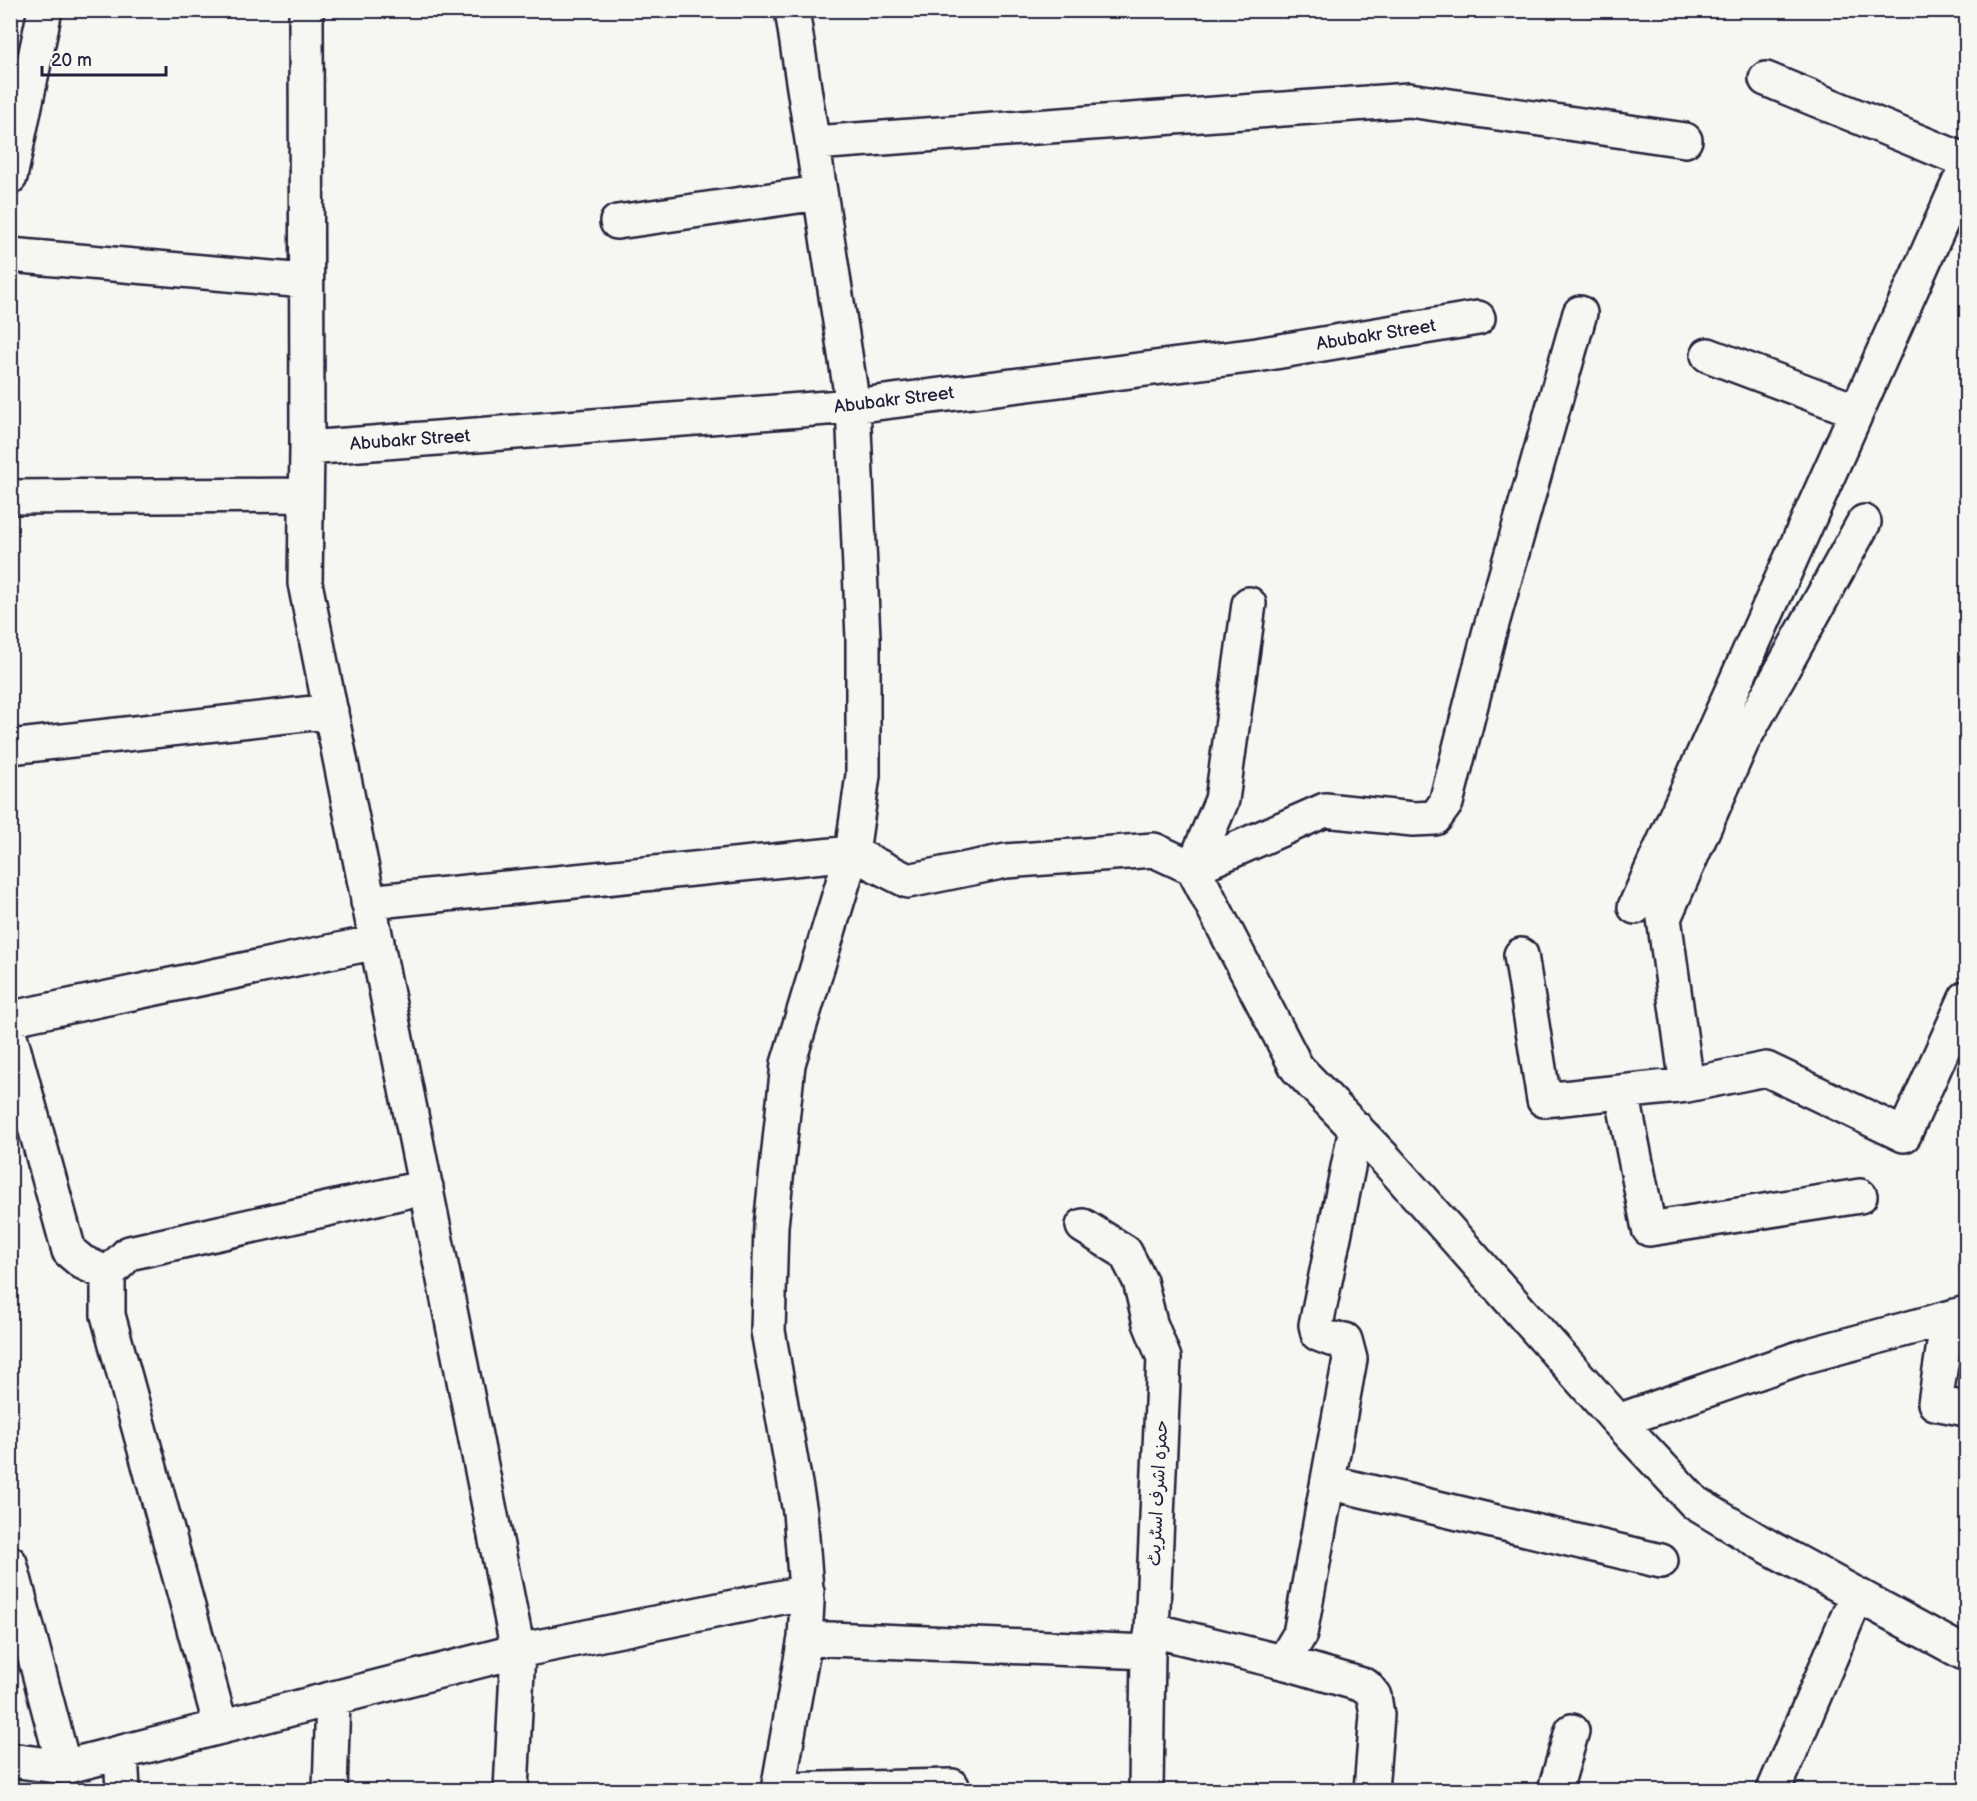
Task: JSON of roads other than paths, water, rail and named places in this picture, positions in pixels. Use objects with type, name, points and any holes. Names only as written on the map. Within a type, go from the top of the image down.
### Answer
[{"type":"street","points":[[10,177],[20,79],[45,10]]},
{"type":"street","points":[[306,10],[305,583],[518,1651],[511,1791]]},
{"type":"street","points":[[792,10],[853,406],[863,638],[862,775],[852,853],[788,1064],[771,1226],[768,1331],[800,1512],[807,1592],[805,1638],[778,1790],[952,1786]]},
{"type":"street","points":[[1766,79],[1966,161]]},
{"type":"street","points":[[814,143],[1409,100],[1685,140]]},
{"type":"street","points":[[1635,907],[1966,167]]},
{"type":"street","points":[[617,222],[819,193]]},
{"type":"street","points":[[10,255],[305,281]]},
{"type":"street","points":[[1193,868],[1325,810],[1413,819],[1435,818],[1446,803],[1490,634],[1580,313]]},
{"type":"street","name":"Abubakr Street","points":[[307,448],[853,406],[1257,355],[1478,318]]},
{"type":"street","points":[[1708,355],[1857,411]]},
{"type":"street","points":[[10,497],[305,495]]},
{"type":"street","points":[[1687,1085],[1664,918],[1742,742],[1864,522]]},
{"type":"street","points":[[1193,868],[1222,800],[1249,604]]},
{"type":"street","points":[[10,747],[330,711]]},
{"type":"street","points":[[368,902],[852,853],[908,881],[1006,861],[1154,850],[1193,868],[1297,1068],[1387,1161],[1695,1503],[1758,1542],[1966,1654]]},
{"type":"street","points":[[10,1022],[17,1017],[376,942]]},
{"type":"street","points":[[1521,955],[1544,1100],[1687,1085],[1766,1069],[1904,1135],[1966,998]]},
{"type":"street","points":[[10,1036],[69,1251],[82,1262],[108,1274]]},
{"type":"street","points":[[1622,1092],[1648,1229],[1860,1196]]},
{"type":"street","points":[[1290,1664],[1291,1649],[1300,1634],[1350,1359],[1345,1340],[1331,1339],[1318,1334],[1316,1325],[1356,1128]]},
{"type":"street","points":[[221,1727],[108,1315],[108,1274],[129,1253],[426,1186]]},
{"type":"street","name":"حمزہ اشرف اسٹریٹ","points":[[1083,1226],[1125,1252],[1140,1281],[1150,1323],[1164,1358],[1150,1641],[1146,1791]]},
{"type":"street","points":[[1618,1420],[1802,1357],[1957,1316],[1935,1403],[1966,1409]]},
{"type":"street","points":[[1328,1482],[1660,1561]]},
{"type":"street","points":[[10,1563],[64,1767]]},
{"type":"street","points":[[10,1760],[64,1767],[518,1651],[807,1592]]},
{"type":"street","points":[[1774,1791],[1857,1595]]},
{"type":"street","points":[[805,1638],[1150,1641],[1290,1664],[1366,1686],[1374,1696],[1377,1715],[1371,1791]]},
{"type":"street","points":[[330,1791],[333,1699]]},
{"type":"street","points":[[1555,1791],[1572,1731]]},
{"type":"street","points":[[121,1753],[123,1791]]}]
